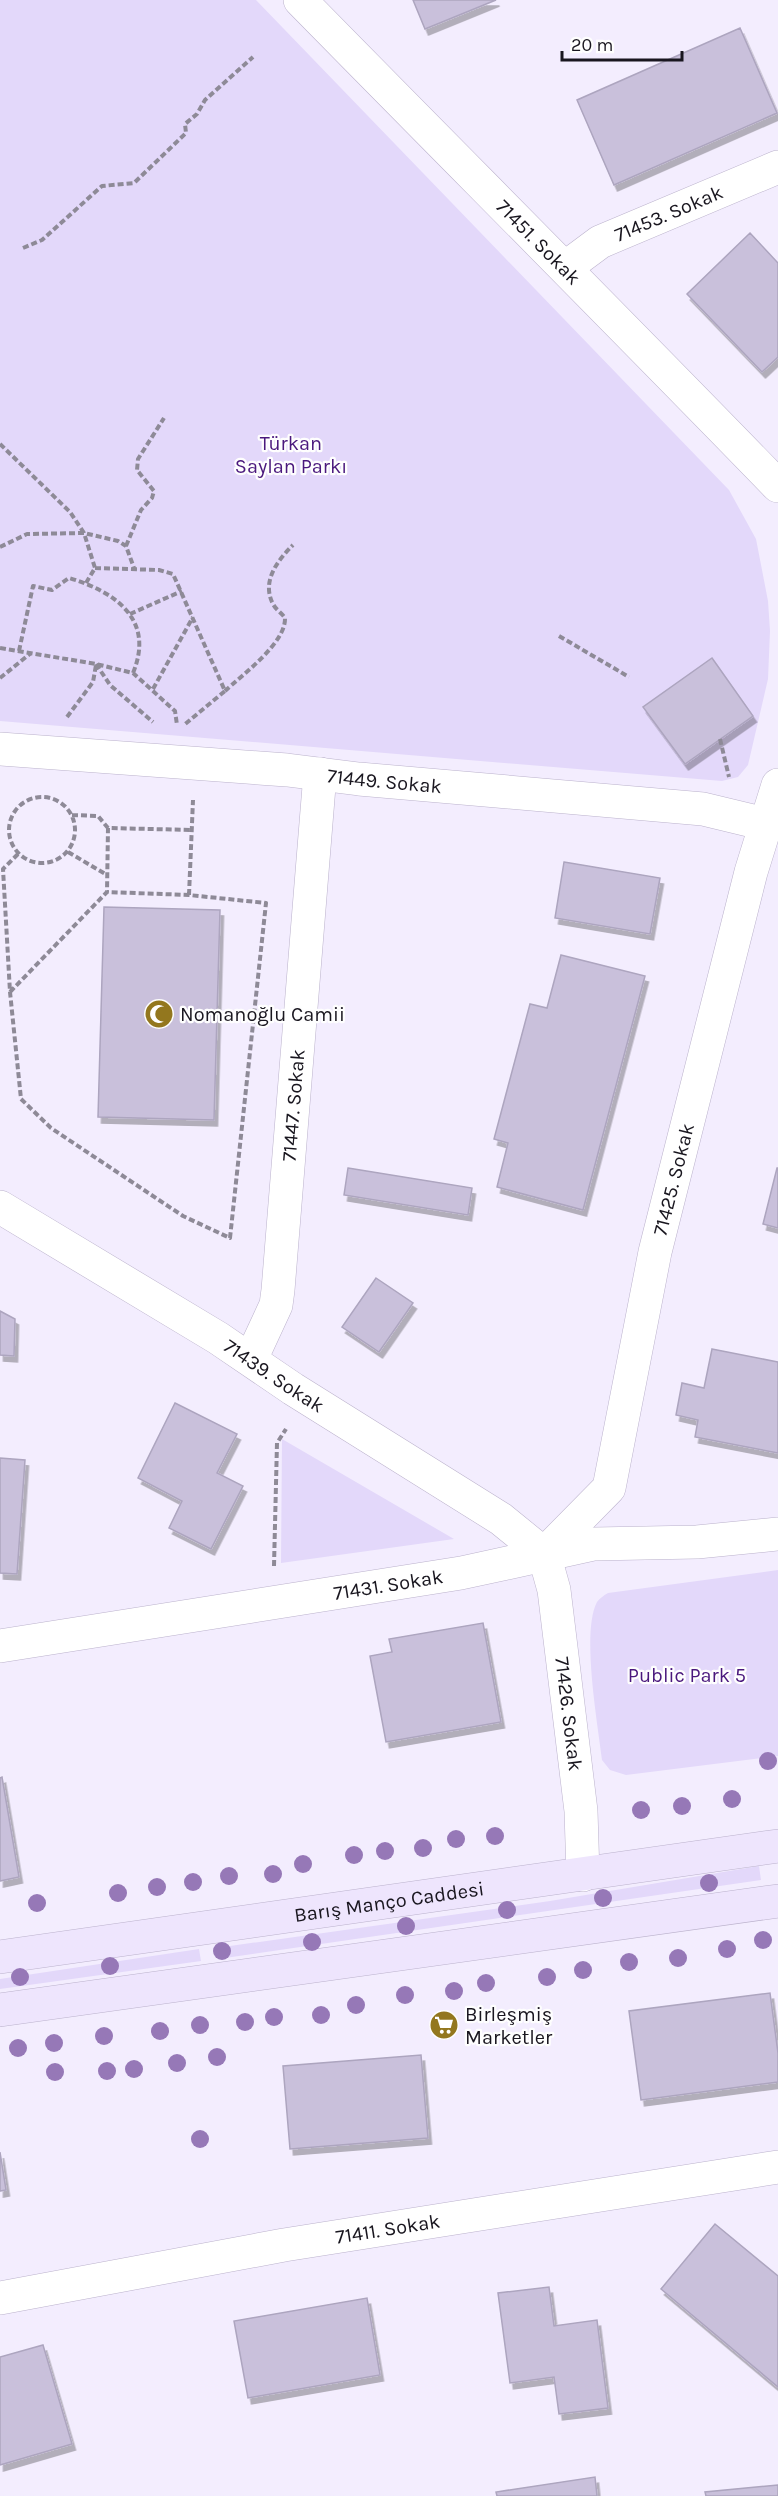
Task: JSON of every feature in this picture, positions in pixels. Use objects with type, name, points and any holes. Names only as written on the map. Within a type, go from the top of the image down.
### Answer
[{"type":"main road","name":"Barış Manço Caddesi","points":[[0,1957],[778,1846]]},
{"type":"main road","points":[[0,2010],[778,1901]]},
{"type":"street","name":"71451. Sokak","points":[[300,0],[778,486]]},
{"type":"street","name":"71453. Sokak","points":[[565,268],[600,242],[778,167]]},
{"type":"street","name":"71449. Sokak","points":[[0,749],[287,770],[704,809],[765,824]]},
{"type":"street","name":"71447. Sokak","points":[[251,1359],[276,1305],[278,1290],[320,774]]},
{"type":"street","name":"71425. Sokak","points":[[544,1554],[609,1488],[655,1252],[751,872],[778,785]]},
{"type":"street","name":"71439. Sokak","points":[[0,1207],[251,1359],[293,1389],[501,1519],[544,1554]]},
{"type":"street","name":"71431. Sokak","points":[[0,1646],[461,1573],[594,1544],[697,1542],[778,1534]]},
{"type":"street","name":"71426. Sokak","points":[[544,1554],[554,1590],[563,1659],[581,1811],[583,1875]]},
{"type":"street","name":"71411. Sokak","points":[[0,2298],[284,2246],[778,2167]]},
{"type":"path","points":[[23,248],[42,240],[102,186],[134,183],[186,133],[185,124],[197,114],[205,100],[252,57]]},
{"type":"path","points":[[126,546],[141,510],[152,498],[154,491],[137,470],[138,459],[164,418]]},
{"type":"path","points":[[0,444],[69,512],[84,533],[95,568],[86,583]]},
{"type":"path","points":[[0,547],[27,534],[84,533],[118,541],[126,546],[134,568]]},
{"type":"path","points":[[168,728],[178,729],[225,691],[266,653],[284,629],[285,618],[272,602],[270,581],[278,560],[293,545]]},
{"type":"path","points":[[95,568],[134,568],[167,571],[174,574],[225,691]]},
{"type":"path","points":[[19,651],[33,586],[52,590],[69,578],[106,593],[130,614],[141,645],[133,673]]},
{"type":"path","points":[[130,614],[182,591]]},
{"type":"path","points":[[153,689],[193,617]]},
{"type":"path","points":[[559,636],[629,677]]},
{"type":"path","points":[[0,648],[96,664],[133,673],[175,711],[178,729]]},
{"type":"path","points":[[0,678],[31,653]]},
{"type":"path","points":[[96,664],[110,685],[158,726]]},
{"type":"path","points":[[60,726],[93,682],[96,664]]},
{"type":"path","points":[[720,739],[730,784]]},
{"type":"path","points":[[189,895],[193,796]]},
{"type":"path","points":[[44,797],[64,806],[72,815],[75,834],[68,852],[60,859],[38,864],[18,854],[8,834],[9,822],[14,812],[32,798],[44,797]]},
{"type":"path","points":[[10,992],[108,892],[108,828],[98,816],[72,815]]},
{"type":"path","points":[[108,828],[192,830]]},
{"type":"path","points":[[68,852],[108,875]]},
{"type":"path","points":[[18,854],[3,869],[10,992],[21,1099],[51,1128],[183,1216],[230,1238],[266,903],[189,895],[108,892]]},
{"type":"path","points":[[274,1573],[277,1443],[288,1425]]},
{"type":"green space","name":"Türkan Saylan Parkı","points":[[0,0],[256,0],[729,490],[756,539],[768,601],[770,631],[768,679],[748,765],[738,777],[722,781],[0,721]]},
{"type":"green space","points":[[282,1439],[454,1539],[281,1563]]},
{"type":"green space","name":"Public Park 5","points":[[778,1570],[778,1756],[626,1775],[610,1770],[602,1760],[590,1656],[592,1616],[597,1602],[608,1593]]},
{"type":"green space","points":[[759,1866],[761,1880],[218,1959],[216,1948],[550,1901]]},
{"type":"green space","points":[[199,1949],[201,1961],[0,1989],[0,1979]]},
{"type":"building","points":[[413,0],[496,0],[425,29]]},
{"type":"building","points":[[740,28],[777,113],[614,185],[577,100]]},
{"type":"building","points":[[750,233],[778,263],[778,357],[762,372],[687,294]]},
{"type":"building","points":[[712,658],[753,716],[685,764],[643,707]]},
{"type":"building","points":[[564,862],[660,878],[650,934],[555,918]]},
{"type":"building","name":"Nomanoğlu Camii","points":[[104,907],[220,910],[214,1120],[98,1117]]},
{"type":"building","points":[[561,955],[645,976],[583,1210],[497,1187],[508,1143],[494,1139],[530,1004],[547,1008]]},
{"type":"building","points":[[348,1168],[472,1188],[468,1215],[344,1195]]},
{"type":"building","points":[[778,1168],[778,1228],[763,1224]]},
{"type":"building","points":[[376,1278],[413,1303],[379,1352],[342,1327]]},
{"type":"building","points":[[0,1311],[15,1319],[14,1356],[0,1355]]},
{"type":"building","points":[[712,1349],[778,1362],[778,1453],[695,1437],[698,1420],[676,1415],[682,1383],[704,1388]]},
{"type":"building","points":[[175,1403],[237,1434],[217,1473],[243,1486],[211,1549],[169,1528],[182,1501],[138,1478]]},
{"type":"building","points":[[0,1458],[25,1460],[17,1574],[0,1573]]},
{"type":"building","points":[[483,1623],[501,1722],[386,1742],[370,1656],[392,1652],[389,1639]]},
{"type":"building","points":[[2,1777],[19,1877],[0,1881],[0,1778]]},
{"type":"building","points":[[770,1993],[778,2053],[778,2082],[641,2100],[629,2011]]},
{"type":"building","points":[[421,2055],[428,2138],[290,2149],[283,2066]]},
{"type":"building","points":[[0,2152],[6,2190],[0,2191]]},
{"type":"building","points":[[715,2224],[778,2276],[778,2387],[661,2289]]},
{"type":"building","points":[[549,2287],[554,2326],[597,2320],[608,2408],[559,2414],[554,2377],[510,2383],[498,2293]]},
{"type":"building","points":[[367,2298],[380,2375],[248,2398],[234,2321]]},
{"type":"building","points":[[43,2345],[72,2444],[0,2465],[0,2357]]},
{"type":"building","points":[[595,2477],[597,2496],[497,2496],[496,2492]]},
{"type":"building","points":[[778,2485],[778,2496],[706,2496],[705,2492]]},
{"type":"place","name":"Nomanoğlu Camii","points":[[159,1014]]},
{"type":"place","name":"Birleşmiş Marketler","points":[[444,2025]]}]
